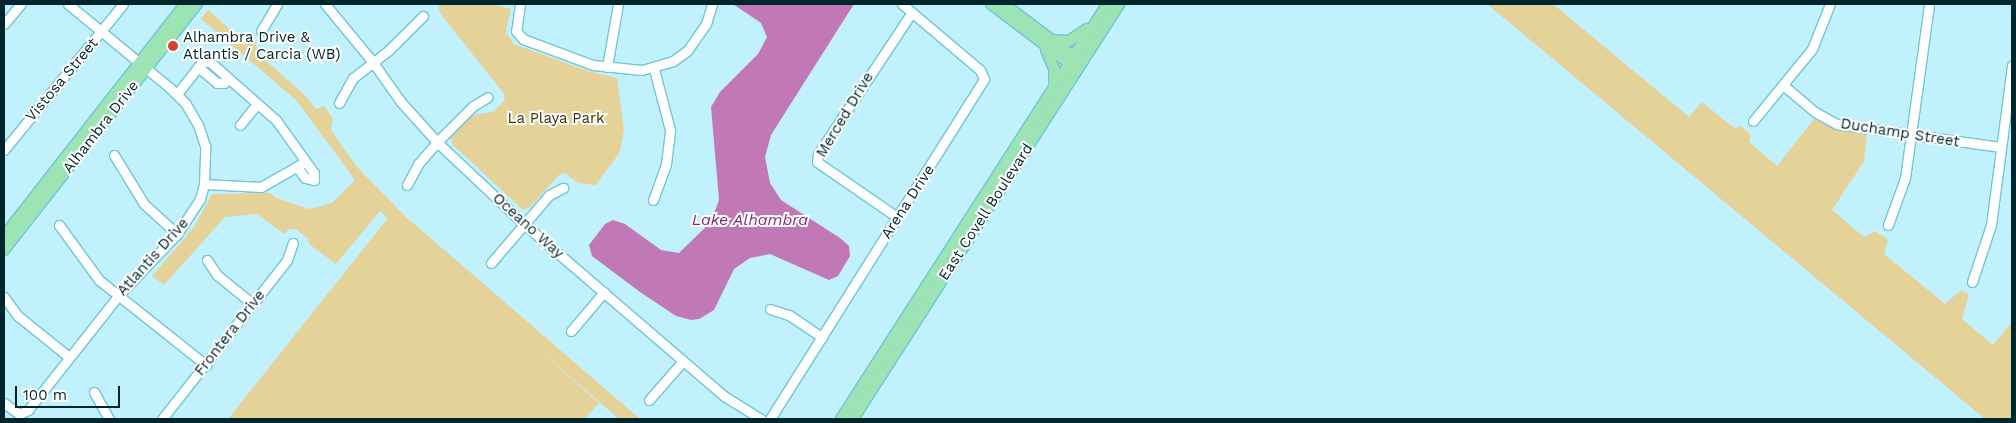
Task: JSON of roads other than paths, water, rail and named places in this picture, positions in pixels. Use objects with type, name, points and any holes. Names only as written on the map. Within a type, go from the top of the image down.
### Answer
[{"type":"main road","name":"Alhambra Drive","points":[[4,250],[143,66],[185,4]]},
{"type":"main road","name":"Alhambra Drive","points":[[4,236],[143,66],[197,4]]},
{"type":"main road","points":[[991,4],[1074,63]]},
{"type":"main road","points":[[1004,4],[1046,43],[1054,69],[1054,86]]},
{"type":"main road","name":"East Covell Boulevard","points":[[853,419],[1074,63],[1094,24],[1107,4]]},
{"type":"main road","name":"East Covell Boulevard","points":[[841,419],[1054,86],[1119,4]]},
{"type":"main road","points":[[1046,43],[1069,41],[1094,24]]},
{"type":"street","points":[[4,24],[21,4]]},
{"type":"street","name":"Atlantis Drive","points":[[4,404],[23,414],[118,296],[177,234],[200,199],[204,184],[206,158],[202,134],[177,94],[101,34],[68,4]]},
{"type":"street","name":"Vistosa Street","points":[[4,150],[101,34],[123,4]]},
{"type":"street","points":[[261,32],[277,4]]},
{"type":"street","name":"Oceano Way","points":[[325,4],[372,61],[400,102],[437,142],[524,224],[683,361],[724,396],[761,419]]},
{"type":"street","points":[[520,4],[516,31],[519,36],[592,65],[654,69],[687,51],[706,24],[712,4]]},
{"type":"street","points":[[607,67],[618,4]]},
{"type":"street","name":"Arena Drive","points":[[770,419],[984,79],[980,70],[902,4]]},
{"type":"street","points":[[1753,121],[1819,37],[1830,4]]},
{"type":"street","points":[[1888,226],[1906,178],[1929,4]]},
{"type":"street","name":"Merced Drive","points":[[897,217],[817,162],[818,154],[912,12]]},
{"type":"street","points":[[340,103],[353,78],[407,34],[423,16]]},
{"type":"street","points":[[177,94],[198,67],[205,61],[209,62],[276,120],[301,164],[261,187],[204,184]]},
{"type":"street","points":[[1972,282],[1990,230],[2012,65]]},
{"type":"street","points":[[653,200],[666,164],[670,130],[654,69]]},
{"type":"street","name":"Duchamp Street","points":[[1783,85],[1815,112],[1837,124],[2000,147]]},
{"type":"street","points":[[407,185],[418,164],[437,142],[472,106],[488,97]]},
{"type":"street","points":[[240,125],[257,104]]},
{"type":"street","points":[[114,155],[147,208],[177,234]]},
{"type":"street","points":[[491,263],[549,195],[563,188]]},
{"type":"street","points":[[58,225],[89,269],[118,296],[206,365]]},
{"type":"street","name":"Frontera Drive","points":[[162,419],[287,260],[292,244]]},
{"type":"street","points":[[207,260],[217,275],[254,304]]},
{"type":"street","points":[[571,331],[604,292]]},
{"type":"street","points":[[4,297],[18,316],[69,357]]},
{"type":"street","points":[[770,310],[789,315],[822,337]]},
{"type":"street","points":[[650,400],[683,361]]},
{"type":"street","points":[[94,392],[109,419]]},
{"type":"water","name":"Lake Alhambra","points":[[733,4],[854,4],[771,135],[765,157],[770,183],[781,200],[840,238],[849,246],[850,256],[838,276],[829,280],[770,254],[750,258],[734,269],[714,310],[699,319],[691,320],[676,316],[640,292],[592,256],[589,245],[605,224],[613,220],[625,224],[661,250],[679,253],[711,222],[719,200],[711,107],[720,92],[758,54],[767,37],[761,23]]},
{"type":"place","name":"Alhambra Drive & Atlantis / Carcia (WB)","points":[[173,46]]},
{"type":"park label","name":"La Playa Park","points":[[556,119]]}]
